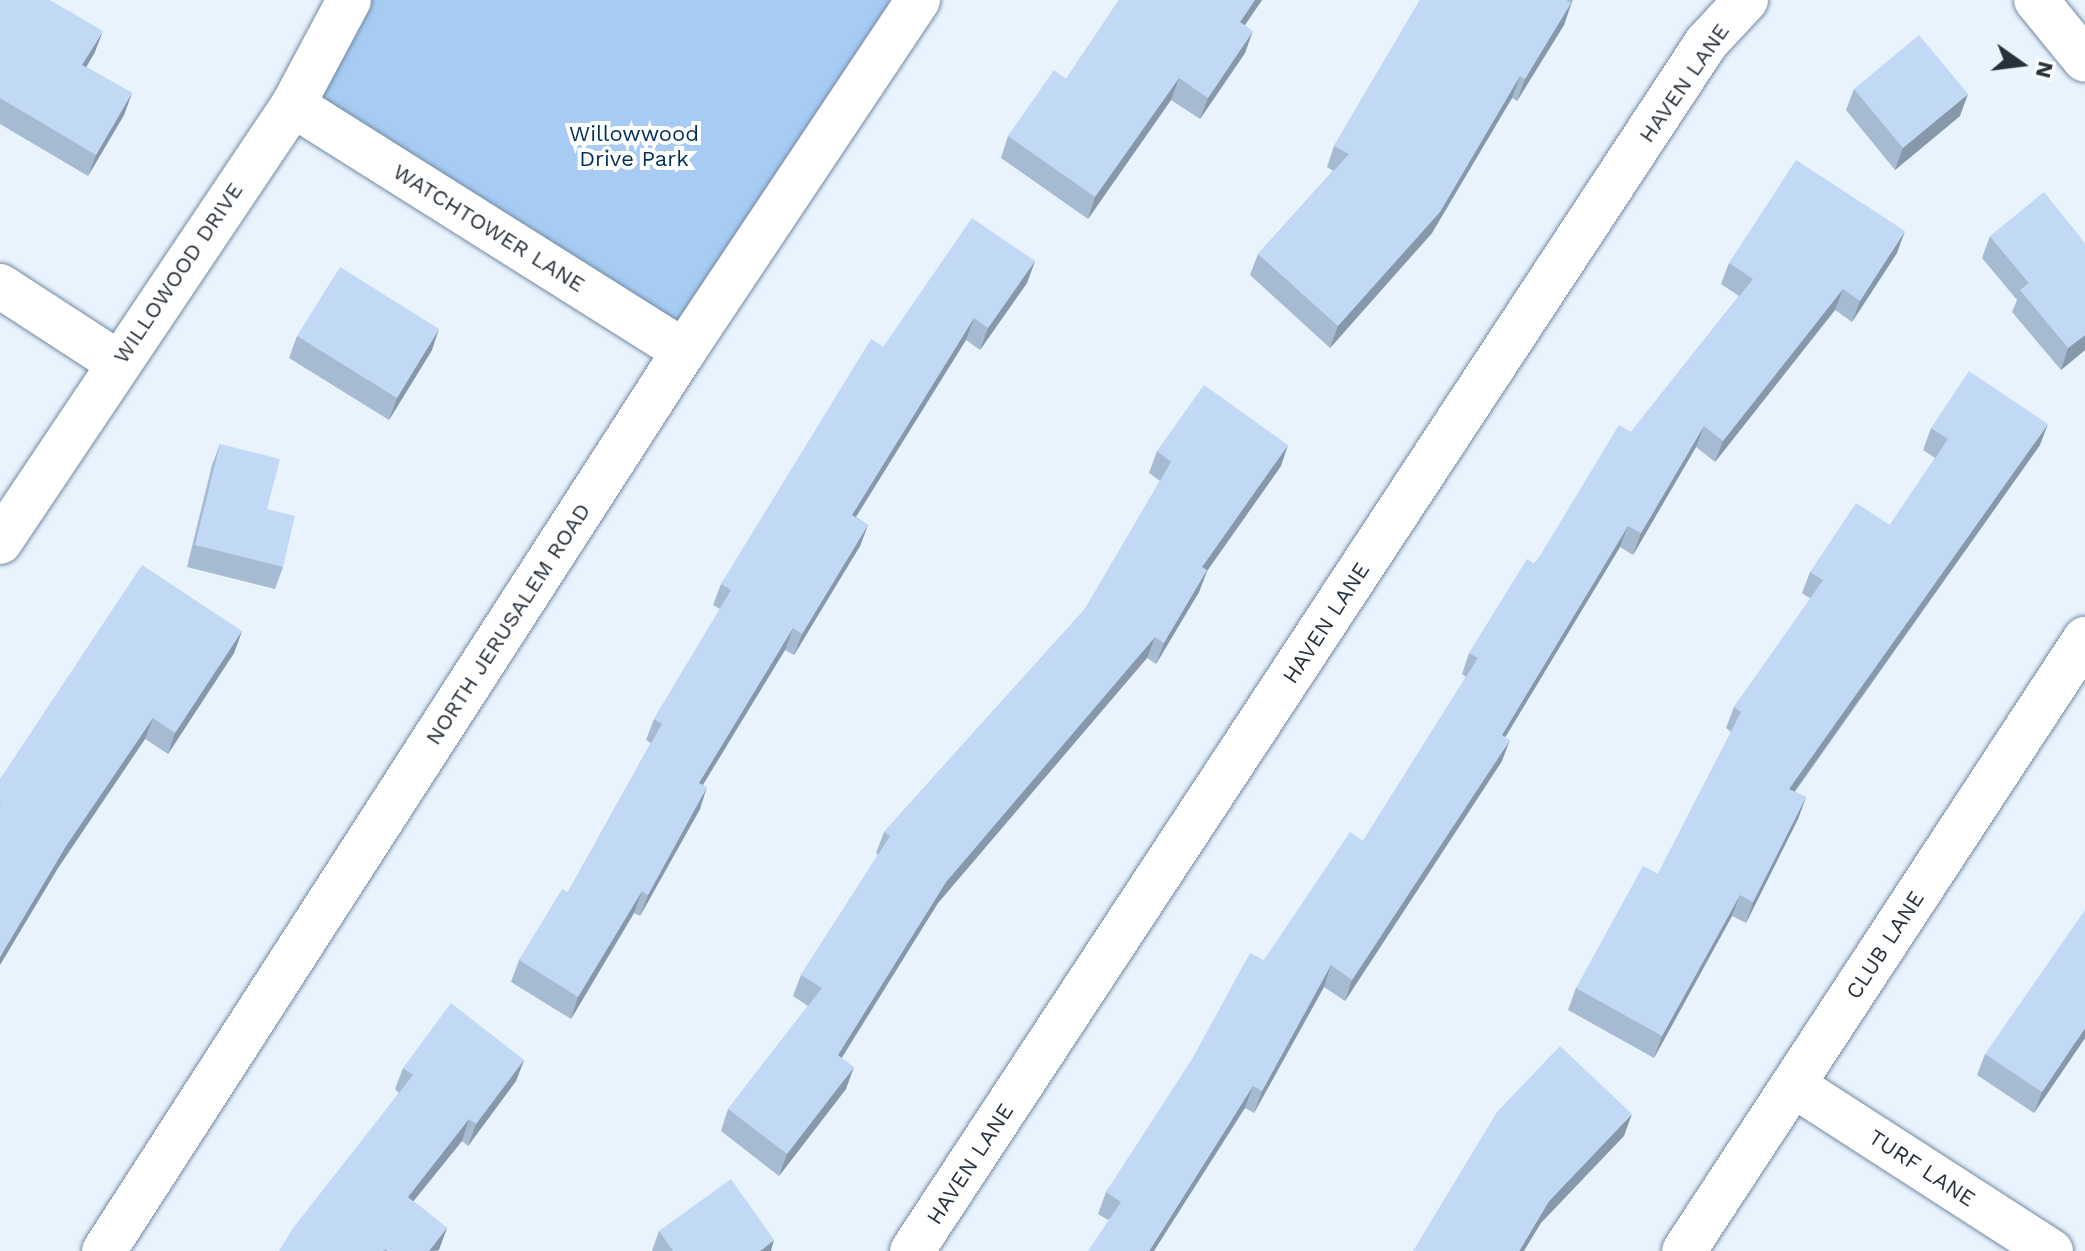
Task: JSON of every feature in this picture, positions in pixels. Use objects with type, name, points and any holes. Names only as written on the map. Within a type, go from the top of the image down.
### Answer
[{"type":"street","name":"WILLOWOOD DRIVE","points":[[0,542],[117,362],[293,105],[349,0]]},
{"type":"street","name":"NORTH JERUSALEM ROAD","points":[[104,1251],[684,351],[918,0]]},
{"type":"street","name":"HAVEN LANE","points":[[912,1251],[1706,43],[1746,0]]},
{"type":"street","points":[[2036,0],[2085,60]]},
{"type":"street","name":"WATCHTOWER LANE","points":[[293,105],[684,351]]},
{"type":"street","points":[[0,286],[117,362]]},
{"type":"street","name":"CLUB LANE","points":[[1684,1251],[2085,639]]},
{"type":"street","name":"TURF LANE","points":[[1793,1085],[2051,1251]]},
{"type":"green space","name":"Willowwood Drive Park","points":[[348,0],[910,0],[681,346],[297,109]]},
{"type":"building","points":[[0,0],[50,0],[103,31],[82,65],[132,93],[96,155],[0,98]]},
{"type":"building","points":[[1119,0],[1255,0],[1240,22],[1253,31],[1208,98],[1179,78],[1095,197],[1008,136],[1054,70],[1066,79]]},
{"type":"building","points":[[1420,0],[1566,0],[1571,3],[1525,79],[1520,76],[1440,212],[1338,326],[1258,254],[1349,154],[1334,146]]},
{"type":"building","points":[[1919,35],[1968,94],[1903,148],[1854,89]]},
{"type":"building","points":[[1796,160],[1905,231],[1860,301],[1843,289],[1723,441],[1704,426],[1641,533],[1628,526],[1502,735],[1510,740],[1352,980],[1331,965],[1262,1091],[1253,1086],[1149,1251],[1088,1251],[1121,1202],[1106,1192],[1192,1059],[1250,953],[1264,960],[1350,832],[1363,841],[1478,658],[1469,653],[1527,559],[1535,564],[1619,425],[1631,432],[1753,279],[1729,263]]},
{"type":"building","points":[[2044,192],[2085,243],[2085,335],[2068,348],[2020,290],[2029,283],[1990,236]]},
{"type":"building","points":[[972,218],[1035,261],[988,328],[974,318],[852,515],[868,525],[802,634],[793,628],[699,783],[707,787],[648,895],[642,891],[578,997],[519,960],[562,889],[568,892],[662,724],[654,719],[731,590],[721,584],[871,339],[883,347]]},
{"type":"building","points":[[340,267],[439,329],[397,398],[297,336]]},
{"type":"building","points":[[1969,371],[2048,424],[1789,789],[1806,797],[1753,902],[1740,895],[1662,1036],[1576,988],[1643,866],[1658,874],[1741,712],[1734,707],[1823,580],[1810,572],[1856,503],[1890,525],[1948,439],[1931,428]]},
{"type":"building","points":[[1204,385],[1288,445],[1202,567],[1207,570],[1164,643],[1155,637],[946,882],[838,1055],[854,1067],[787,1154],[728,1109],[822,988],[801,975],[890,836],[884,832],[1085,609],[1171,462],[1157,451]]},
{"type":"building","points":[[220,444],[280,459],[267,509],[295,516],[283,567],[195,545]]},
{"type":"building","points":[[142,565],[242,631],[175,733],[153,718],[66,846],[0,957],[0,779]]},
{"type":"building","points":[[2085,910],[2085,1028],[2042,1092],[1985,1054]]},
{"type":"building","points":[[451,1003],[524,1060],[476,1124],[469,1119],[408,1197],[447,1228],[429,1251],[279,1251],[293,1228],[413,1075],[403,1068]]},
{"type":"building","points":[[1560,1046],[1632,1114],[1549,1201],[1519,1251],[1413,1251],[1497,1112]]},
{"type":"building","points":[[731,1179],[774,1240],[760,1251],[673,1251],[659,1231]]}]
